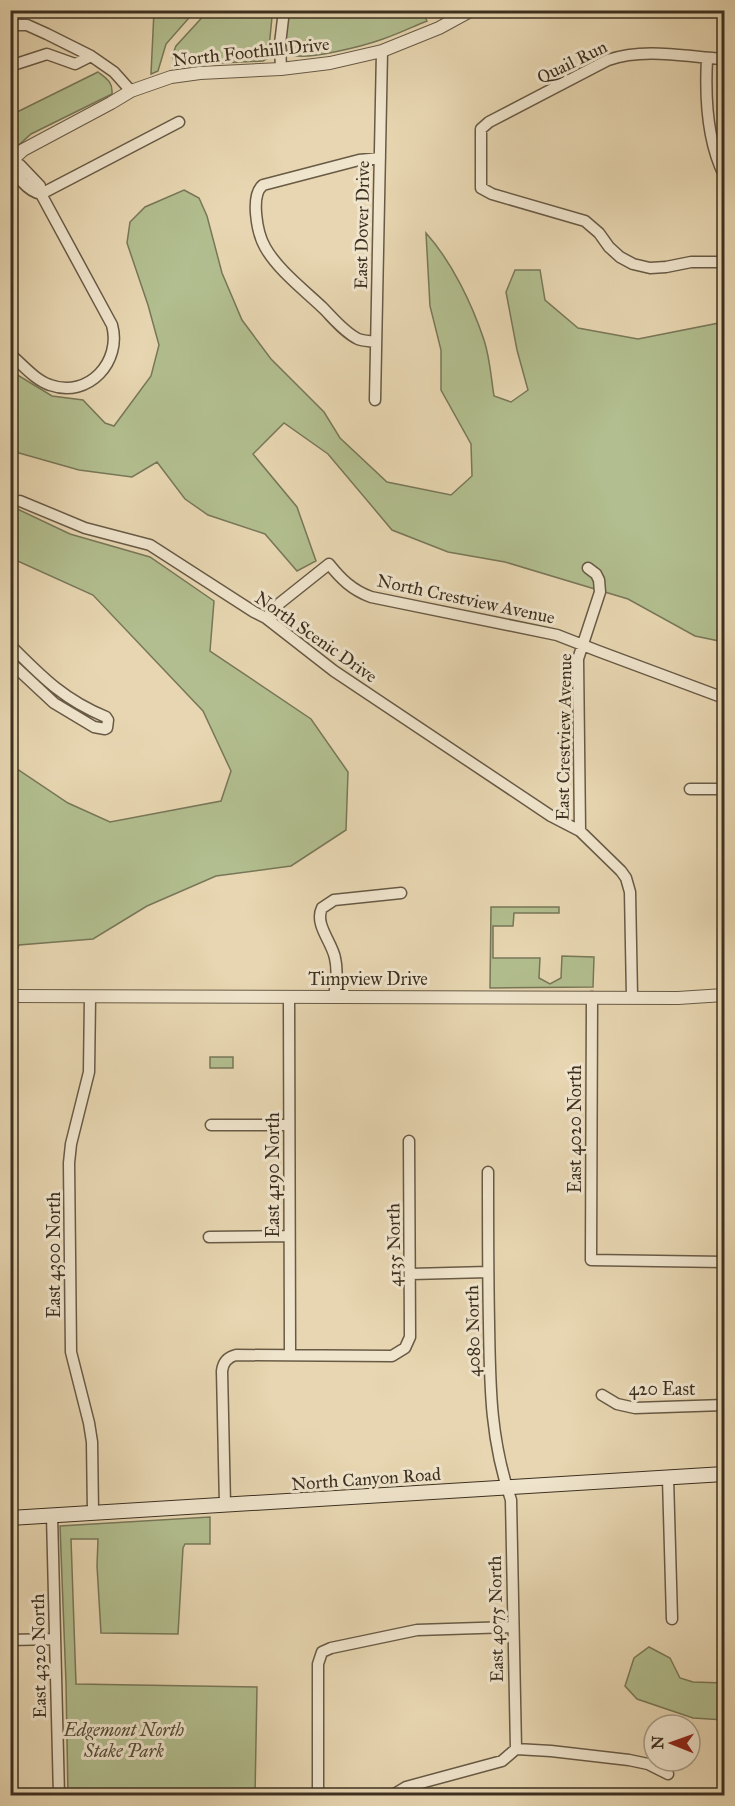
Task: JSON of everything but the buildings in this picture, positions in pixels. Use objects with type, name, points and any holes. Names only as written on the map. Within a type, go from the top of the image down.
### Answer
[{"type":"main road","name":"North Canyon Road","points":[[10,1518],[724,1474]]},
{"type":"street","points":[[281,69],[280,44],[284,10]]},
{"type":"street","name":"North Foothill Drive","points":[[10,163],[22,150],[111,104],[130,91],[171,77],[200,72],[281,69],[330,63],[382,51],[439,28],[472,10]]},
{"type":"street","points":[[10,25],[27,26],[91,56],[114,72],[130,91]]},
{"type":"street","name":"East Dover Drive","points":[[375,400],[382,51]]},
{"type":"street","points":[[10,66],[47,54],[75,64],[91,56]]},
{"type":"street","name":"Quail Run","points":[[724,59],[642,54],[618,57],[608,60],[489,122],[481,129],[481,188],[492,194],[585,221],[620,257],[633,264],[650,268],[691,262],[724,262]]},
{"type":"street","points":[[707,58],[707,104],[714,152],[724,175]]},
{"type":"street","points":[[40,194],[179,122]]},
{"type":"street","points":[[376,342],[359,340],[347,331],[282,268],[264,246],[257,224],[256,196],[258,189],[263,185],[358,160],[380,158]]},
{"type":"street","points":[[10,163],[20,165],[39,186],[40,194],[112,325],[114,341],[104,371],[86,384],[65,388],[52,386],[42,381],[10,354]]},
{"type":"street","name":"North Scenic Drive","points":[[20,501],[86,528],[150,545],[266,618],[334,671],[551,816],[579,831],[621,871],[629,885],[632,997]]},
{"type":"street","name":"North Crestview Avenue","points":[[266,618],[280,603],[329,564],[346,583],[360,593],[371,597],[557,635],[582,644]]},
{"type":"street","name":"East Crestview Avenue","points":[[579,831],[578,659],[600,592],[596,574],[588,568]]},
{"type":"street","points":[[582,644],[724,698]]},
{"type":"street","points":[[10,645],[59,692],[85,708],[106,717],[107,728],[94,727],[54,703],[10,662]]},
{"type":"street","points":[[690,789],[724,789]]},
{"type":"street","points":[[334,997],[337,974],[335,957],[331,942],[322,927],[319,915],[322,908],[334,900],[401,893]]},
{"type":"street","name":"Timpview Drive","points":[[10,996],[678,998],[724,995]]},
{"type":"street","name":"East 4300 North","points":[[90,997],[88,1072],[71,1144],[69,1163],[71,1352],[92,1442],[93,1513]]},
{"type":"street","name":"East 4190 North","points":[[289,997],[290,1354]]},
{"type":"street","name":"East 4020 North","points":[[592,997],[591,1260],[724,1262]]},
{"type":"street","points":[[211,1125],[289,1125]]},
{"type":"street","name":"4135 North","points":[[290,1354],[392,1356],[405,1348],[410,1337],[409,1141]]},
{"type":"street","name":"4080 North","points":[[488,1172],[491,1414],[499,1461],[507,1488]]},
{"type":"street","points":[[209,1237],[289,1236]]},
{"type":"street","points":[[411,1274],[488,1272]]},
{"type":"street","points":[[225,1505],[222,1371],[224,1363],[228,1358],[236,1355],[290,1354]]},
{"type":"street","name":"420 East","points":[[602,1395],[616,1404],[635,1408],[724,1406]]},
{"type":"street","points":[[668,1478],[672,1619]]},
{"type":"street","name":"East 4075 North","points":[[507,1488],[511,1500],[516,1749]]},
{"type":"street","name":"East 4320 North","points":[[52,1515],[59,1796]]},
{"type":"street","points":[[318,1796],[318,1664],[322,1652],[331,1648],[417,1630],[513,1627]]},
{"type":"street","points":[[10,1640],[55,1639]]},
{"type":"street","points":[[391,1796],[406,1787],[502,1761],[516,1749],[629,1760],[648,1764],[668,1774]]},
{"type":"green space","points":[[154,11],[195,11],[166,44],[158,71],[151,74]]},
{"type":"green space","points":[[208,11],[269,12],[272,17],[268,58],[263,61],[176,67],[172,56],[176,46]]},
{"type":"green space","points":[[289,11],[422,11],[427,21],[363,45],[304,56],[288,52],[286,47],[285,32]]},
{"type":"green space","points":[[98,72],[107,79],[112,94],[31,134],[11,152],[11,115]]},
{"type":"green space","points":[[184,190],[199,198],[207,216],[222,273],[242,320],[271,359],[324,412],[340,438],[387,482],[451,495],[472,476],[471,444],[441,390],[441,350],[430,306],[426,233],[453,270],[474,312],[486,347],[494,396],[511,402],[528,390],[517,350],[506,292],[515,270],[540,270],[545,300],[578,328],[638,339],[724,322],[724,642],[695,636],[628,599],[505,562],[448,552],[392,530],[328,454],[284,423],[253,454],[297,507],[316,561],[297,571],[265,534],[208,515],[185,499],[157,462],[132,477],[79,470],[12,451],[11,475],[11,382],[16,374],[52,396],[83,400],[105,423],[114,426],[151,376],[159,345],[127,243],[130,222],[145,207]]},
{"type":"green space","points":[[11,506],[70,534],[150,557],[214,601],[210,651],[311,719],[348,772],[346,830],[291,866],[216,876],[147,906],[93,939],[19,945],[11,967],[11,765],[68,803],[110,822],[221,801],[231,771],[203,711],[93,595],[11,558]]},
{"type":"green space","points":[[491,907],[559,907],[559,913],[514,913],[513,926],[493,926],[493,958],[540,958],[539,978],[550,984],[561,978],[562,956],[594,957],[593,987],[490,988]]},
{"type":"green space","points":[[210,1057],[233,1057],[233,1068],[210,1068]]},
{"type":"green space","name":"Edgemont North Stake Park","points":[[210,1517],[210,1544],[185,1544],[183,1548],[178,1634],[101,1633],[97,1566],[98,1539],[71,1539],[76,1684],[257,1687],[255,1795],[68,1795],[60,1526]]},
{"type":"green space","points":[[649,1647],[670,1658],[680,1678],[693,1682],[724,1683],[724,1720],[702,1719],[702,1713],[678,1713],[637,1699],[625,1686],[634,1658]]}]
